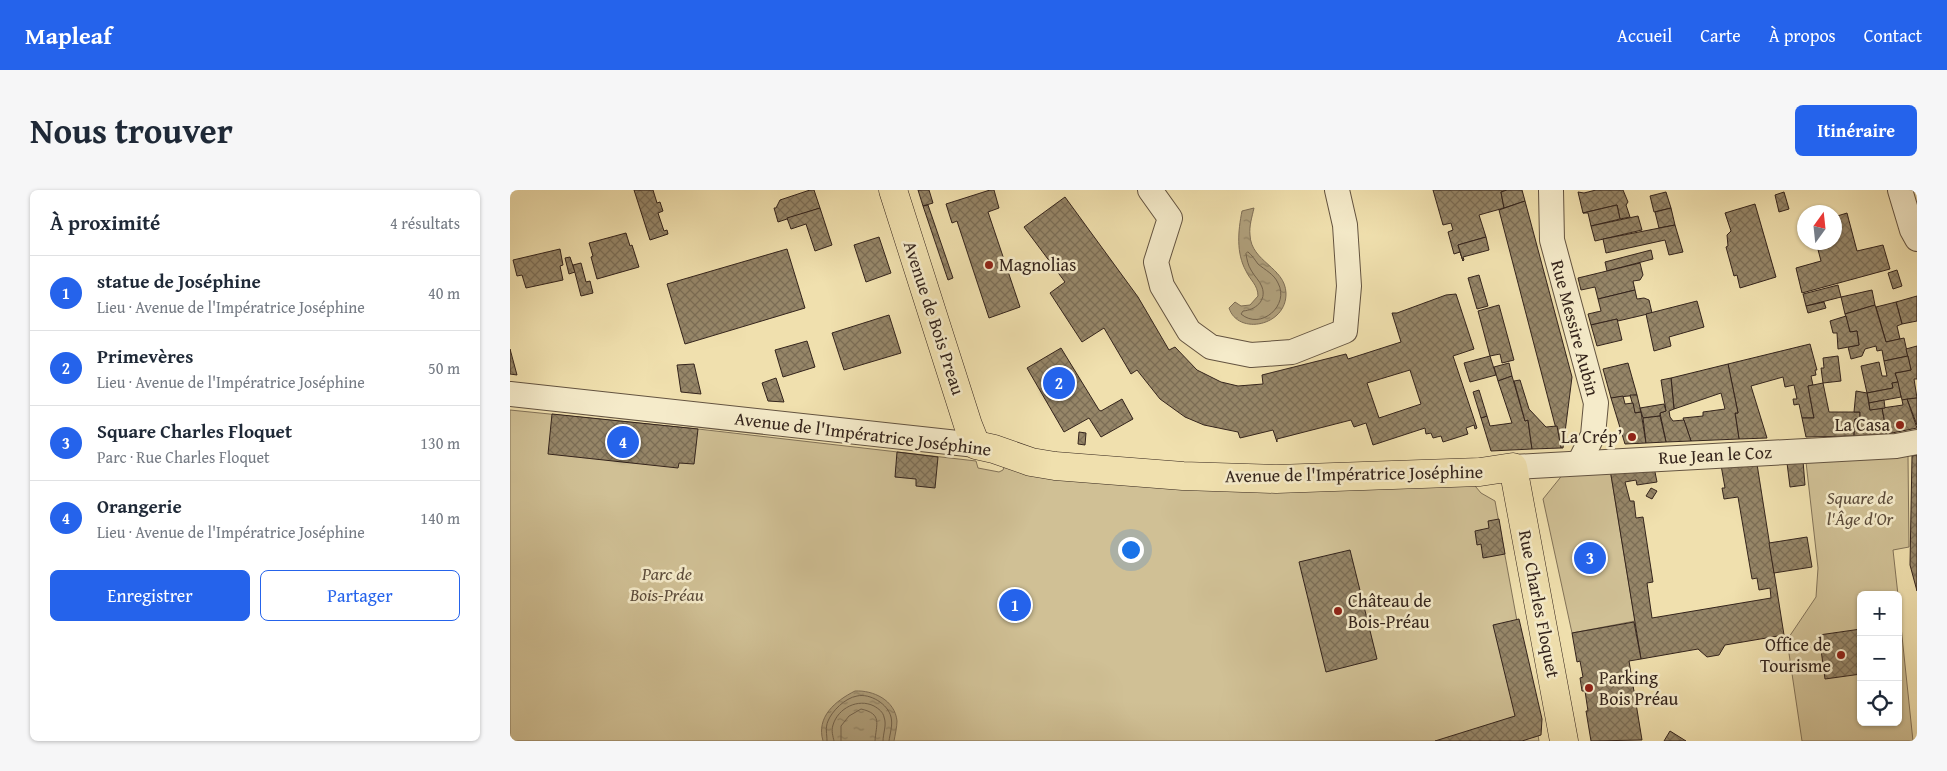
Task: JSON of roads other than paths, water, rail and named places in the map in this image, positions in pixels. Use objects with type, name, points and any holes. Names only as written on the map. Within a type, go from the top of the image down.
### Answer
[{"type":"main road","name":"Avenue de Bois Preau","points":[[893,190],[976,445]]},
{"type":"main road","name":"Avenue de l'Impératrice Joséphine","points":[[976,445],[994,448],[1031,462],[1055,466],[1183,476],[1276,479],[1480,472],[1513,467]]},
{"type":"main road","name":"Rue Charles Floquet","points":[[1513,467],[1564,741]]},
{"type":"street","points":[[1150,190],[1170,218],[1156,262],[1162,286],[1184,323],[1189,331],[1211,347],[1251,355],[1292,352],[1345,331],[1349,286],[1345,225],[1337,190]]},
{"type":"street","name":"Rue Messire Aubin","points":[[1551,190],[1552,240],[1596,403],[1593,435],[1579,463]]},
{"type":"street","points":[[1900,190],[1912,230],[1917,239]]},
{"type":"street","name":"Avenue de l'Impératrice Joséphine","points":[[510,394],[976,445]]},
{"type":"street","name":"Rue Jean le Coz","points":[[1513,467],[1896,446],[1917,442]]},
{"type":"water","points":[[1254,208],[1250,228],[1252,244],[1256,252],[1280,277],[1286,293],[1284,304],[1279,313],[1271,320],[1251,324],[1242,322],[1234,317],[1229,308],[1235,302],[1241,306],[1250,305],[1258,296],[1258,292],[1243,264],[1239,249],[1242,211]]},
{"type":"water","points":[[855,691],[869,692],[876,695],[888,702],[892,707],[897,721],[894,741],[823,741],[822,724],[825,717],[834,705]]},
{"type":"place","name":"Magnolias","points":[[989,265]]},
{"type":"place","name":"Primevères","points":[[1059,383]]},
{"type":"place","name":"La Casa","points":[[1900,425]]},
{"type":"place","name":"La Crép’","points":[[1632,437]]},
{"type":"place","name":"Orangerie","points":[[623,442]]},
{"type":"place","name":"Square Charles Floquet","points":[[1590,558]]},
{"type":"place","name":"statue de Joséphine","points":[[1015,605]]},
{"type":"place","name":"Château de Bois-Préau","points":[[1338,611]]},
{"type":"place","name":"Office de Tourisme","points":[[1841,655]]},
{"type":"place","name":"Parking Bois Préau","points":[[1589,688]]},
{"type":"park label","name":"Square de l'Âge d'Or","points":[[1860,508]]},
{"type":"park label","name":"Parc de Bois-Préau","points":[[667,584]]}]
